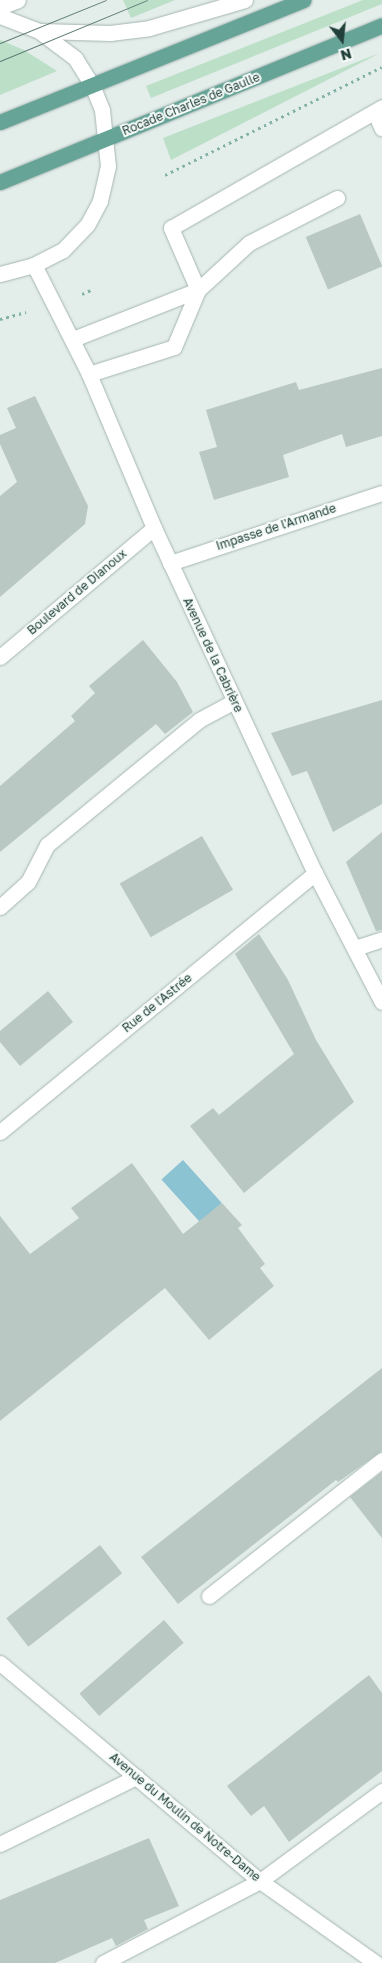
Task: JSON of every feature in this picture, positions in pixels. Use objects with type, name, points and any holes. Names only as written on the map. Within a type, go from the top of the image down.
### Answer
[{"type":"main road","points":[[0,122],[303,0]]},
{"type":"main road","name":"Rocade Charles de Gaulle","points":[[0,182],[382,25]]},
{"type":"street","points":[[0,7],[18,0]]},
{"type":"street","points":[[40,31],[110,33],[149,28],[245,0]]},
{"type":"street","points":[[0,16],[40,31],[76,58],[92,85],[102,110],[108,166],[102,193],[87,225],[63,250],[34,265],[0,274]]},
{"type":"street","points":[[89,374],[174,347],[198,290],[170,228],[324,138],[378,110],[382,129]]},
{"type":"street","points":[[72,339],[198,290],[248,243],[337,198]]},
{"type":"street","name":"Avenue de la Cabrière","points":[[34,265],[55,302],[89,374],[154,528],[315,873],[382,1002]]},
{"type":"street","name":"Impasse de l'Armande","points":[[170,563],[382,493]]},
{"type":"street","name":"Boulevard de Dianoux","points":[[0,657],[154,528]]},
{"type":"street","points":[[0,907],[28,882],[46,845],[199,720],[234,701]]},
{"type":"street","name":"Rue de l'Astrée","points":[[0,1132],[315,873]]},
{"type":"street","points":[[354,948],[382,939]]},
{"type":"street","points":[[209,1596],[382,1460]]},
{"type":"street","name":"Avenue du Moulin de Notre-Dame","points":[[0,1663],[260,1881],[376,1963]]},
{"type":"street","points":[[0,1844],[136,1777]]},
{"type":"street","points":[[102,1963],[260,1881],[382,1791]]},
{"type":"path","points":[[164,175],[382,67]]},
{"type":"path","points":[[0,320],[5,319]]},
{"type":"green space","points":[[123,0],[175,0],[131,18]]},
{"type":"green space","points":[[363,0],[382,0],[382,4],[151,98],[146,86]]},
{"type":"green space","points":[[0,40],[24,50],[57,71],[0,95]]},
{"type":"green space","points":[[380,53],[171,160],[163,138]]},
{"type":"water","points":[[183,1160],[222,1203],[200,1223],[161,1179]]},
{"type":"building","points":[[360,214],[382,267],[328,290],[306,237]]},
{"type":"building","points":[[382,368],[382,436],[346,447],[342,434],[283,455],[289,477],[214,500],[199,452],[217,447],[206,410],[296,382],[299,390]]},
{"type":"building","points":[[35,396],[88,506],[85,524],[0,597],[0,496],[17,482],[0,444],[0,435],[16,428],[7,408]]},
{"type":"building","points":[[143,640],[177,682],[193,712],[165,734],[156,724],[0,852],[0,786],[75,721],[71,716],[95,693],[89,686]]},
{"type":"building","points":[[382,700],[382,804],[333,832],[307,771],[292,776],[271,733]]},
{"type":"building","points":[[382,832],[382,930],[376,931],[346,862]]},
{"type":"building","points":[[202,836],[233,890],[151,937],[120,883]]},
{"type":"building","points":[[259,934],[288,980],[316,1040],[354,1102],[244,1193],[190,1126],[213,1108],[219,1115],[294,1054],[235,954]]},
{"type":"building","points":[[48,991],[73,1022],[20,1066],[0,1042],[0,1031]]},
{"type":"building","points":[[132,1163],[183,1234],[222,1203],[242,1225],[238,1228],[265,1264],[260,1268],[274,1286],[209,1340],[165,1288],[0,1421],[0,1216],[30,1254],[79,1218],[71,1208]]},
{"type":"building","points":[[382,1368],[382,1451],[338,1482],[336,1480],[178,1604],[141,1557]]},
{"type":"building","points":[[382,1472],[382,1538],[350,1497]]},
{"type":"building","points":[[100,1545],[122,1573],[28,1647],[6,1618]]},
{"type":"building","points":[[164,1620],[184,1643],[99,1716],[79,1693]]},
{"type":"building","points":[[369,1675],[382,1693],[382,1771],[289,1842],[264,1806],[251,1816],[227,1786]]},
{"type":"building","points":[[149,1838],[179,1906],[144,1920],[148,1929],[116,1946],[112,1938],[55,1963],[0,1963],[0,1900]]},
{"type":"tram line","points":[[0,43],[106,0]]},
{"type":"tram line","points":[[0,61],[147,0]]}]
